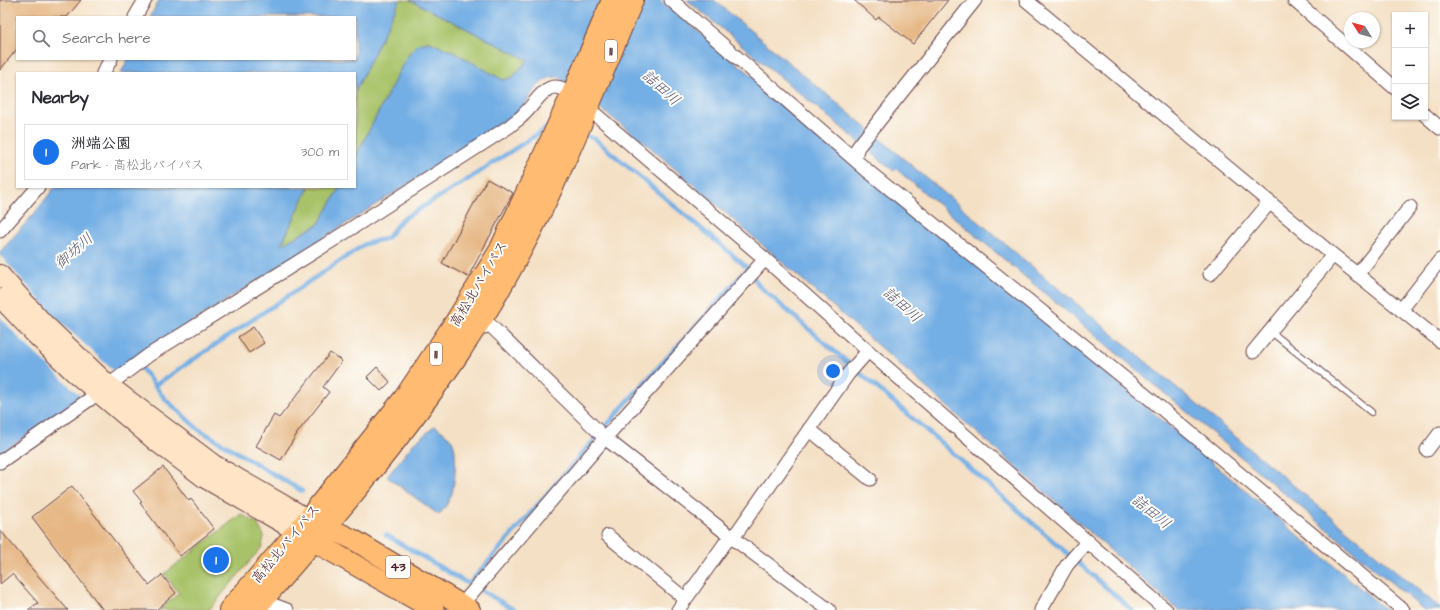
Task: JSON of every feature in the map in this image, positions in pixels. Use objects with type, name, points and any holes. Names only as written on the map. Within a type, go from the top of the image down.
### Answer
[{"type":"highway","name":"高松北バイパス","points":[[581,100],[613,0]]},
{"type":"highway","name":"高松北バイパス","points":[[230,610],[311,530],[419,410],[473,331],[515,261],[546,178],[581,100],[632,0]]},
{"type":"highway","name":"高松北バイパス","points":[[258,604],[431,361],[546,178]]},
{"type":"main road","name":"43","points":[[311,530],[354,540],[465,605]]},
{"type":"main road","name":"43","points":[[311,530],[434,610]]},
{"type":"street","points":[[136,16],[145,0]]},
{"type":"street","points":[[671,0],[1403,610]]},
{"type":"street","points":[[856,153],[870,132],[975,0]]},
{"type":"street","points":[[1026,0],[1357,275],[1440,341]]},
{"type":"street","points":[[1294,0],[1392,85]]},
{"type":"street","points":[[104,72],[110,60]]},
{"type":"street","points":[[0,462],[149,355],[332,242],[510,126],[524,115],[545,90],[554,86],[565,88],[581,100],[864,355],[1088,541],[1166,610]]},
{"type":"street","points":[[1428,118],[1440,128]]},
{"type":"street","points":[[0,231],[37,188]]},
{"type":"street","points":[[1210,274],[1270,202]]},
{"type":"street","points":[[1357,275],[1410,207]]},
{"type":"street","points":[[1253,352],[1333,255]]},
{"type":"street","points":[[1401,310],[1440,260]]},
{"type":"street","points":[[465,605],[482,582],[605,438],[761,263]]},
{"type":"street","points":[[0,274],[101,388]]},
{"type":"street","points":[[0,298],[52,353],[101,388],[311,530]]},
{"type":"street","points":[[473,331],[490,325],[605,438],[829,610]]},
{"type":"street","points":[[608,536],[681,605],[732,537],[848,374],[864,355]]},
{"type":"street","points":[[809,429],[870,478]]},
{"type":"street","points":[[1427,450],[1440,433]]},
{"type":"street","points":[[1041,610],[1067,565],[1088,541]]},
{"type":"street","points":[[258,604],[271,604],[287,610]]},
{"type":"lane","points":[[1270,331],[1371,412]]},
{"type":"green space","points":[[400,0],[410,0],[528,60],[513,77],[503,80],[452,51],[429,42],[418,44],[406,58],[356,156],[356,90]]},
{"type":"green space","points":[[309,188],[339,188],[319,224],[281,246]]},
{"type":"green space","points":[[241,514],[257,523],[264,536],[262,547],[209,610],[159,610],[179,593],[164,574]]},
{"type":"water","points":[[159,0],[400,0],[356,90],[356,72],[122,72],[128,60],[356,60],[356,16],[151,16]]},
{"type":"water","points":[[410,0],[660,0],[854,159],[1386,610],[1178,610],[643,141],[559,77],[552,77],[540,84],[519,113],[147,351],[0,454],[0,252],[34,214],[54,188],[309,188],[281,245],[319,224],[339,188],[356,188],[356,156],[406,58],[418,44],[429,42],[452,51],[503,80],[513,77],[528,60]]},
{"type":"water","points":[[687,0],[714,0],[1440,608],[1440,610],[1424,610],[896,169],[894,171]]},
{"type":"water","points":[[435,426],[452,440],[455,451],[455,474],[452,493],[447,505],[439,515],[387,477],[413,444]]},
{"type":"pier","points":[[0,255],[52,314],[117,374],[83,398],[22,341],[0,317]]},
{"type":"building","points":[[0,0],[81,0],[68,16],[16,16],[16,50],[0,70]]},
{"type":"building","points":[[854,0],[948,0],[913,44],[879,17],[876,20]]},
{"type":"building","points":[[487,179],[513,193],[468,277],[442,263]]},
{"type":"building","points":[[253,327],[264,343],[249,353],[238,337]]},
{"type":"building","points":[[330,353],[342,361],[323,387],[329,392],[298,432],[281,460],[256,446],[274,415],[279,418]]},
{"type":"building","points":[[377,367],[390,382],[381,391],[367,377]]},
{"type":"building","points":[[163,467],[189,501],[191,499],[214,529],[180,556],[140,503],[142,502],[133,491]]},
{"type":"building","points":[[72,486],[149,585],[162,575],[176,593],[156,610],[103,610],[32,517]]},
{"type":"building","points":[[0,530],[68,610],[28,610],[38,603],[12,574],[0,584]]},
{"type":"waterway","points":[[154,386],[365,244],[387,238],[401,220],[467,180],[548,127]]},
{"type":"waterway","points":[[582,134],[595,139],[748,268],[759,286],[1132,610]]},
{"type":"waterway","points":[[469,584],[627,402],[748,268]]},
{"type":"waterway","points":[[139,365],[165,399],[198,429],[302,491]]},
{"type":"waterway","points":[[386,535],[470,585]]},
{"type":"waterway","points":[[477,588],[515,610]]},
{"type":"place","name":"洲端公園","points":[[216,560]]},
{"type":"water label","name":"詰田川","points":[[661,88]]},
{"type":"water label","name":"御坊川","points":[[74,251]]},
{"type":"water label","name":"詰田川","points":[[902,305]]},
{"type":"water label","name":"詰田川","points":[[1151,512]]}]
